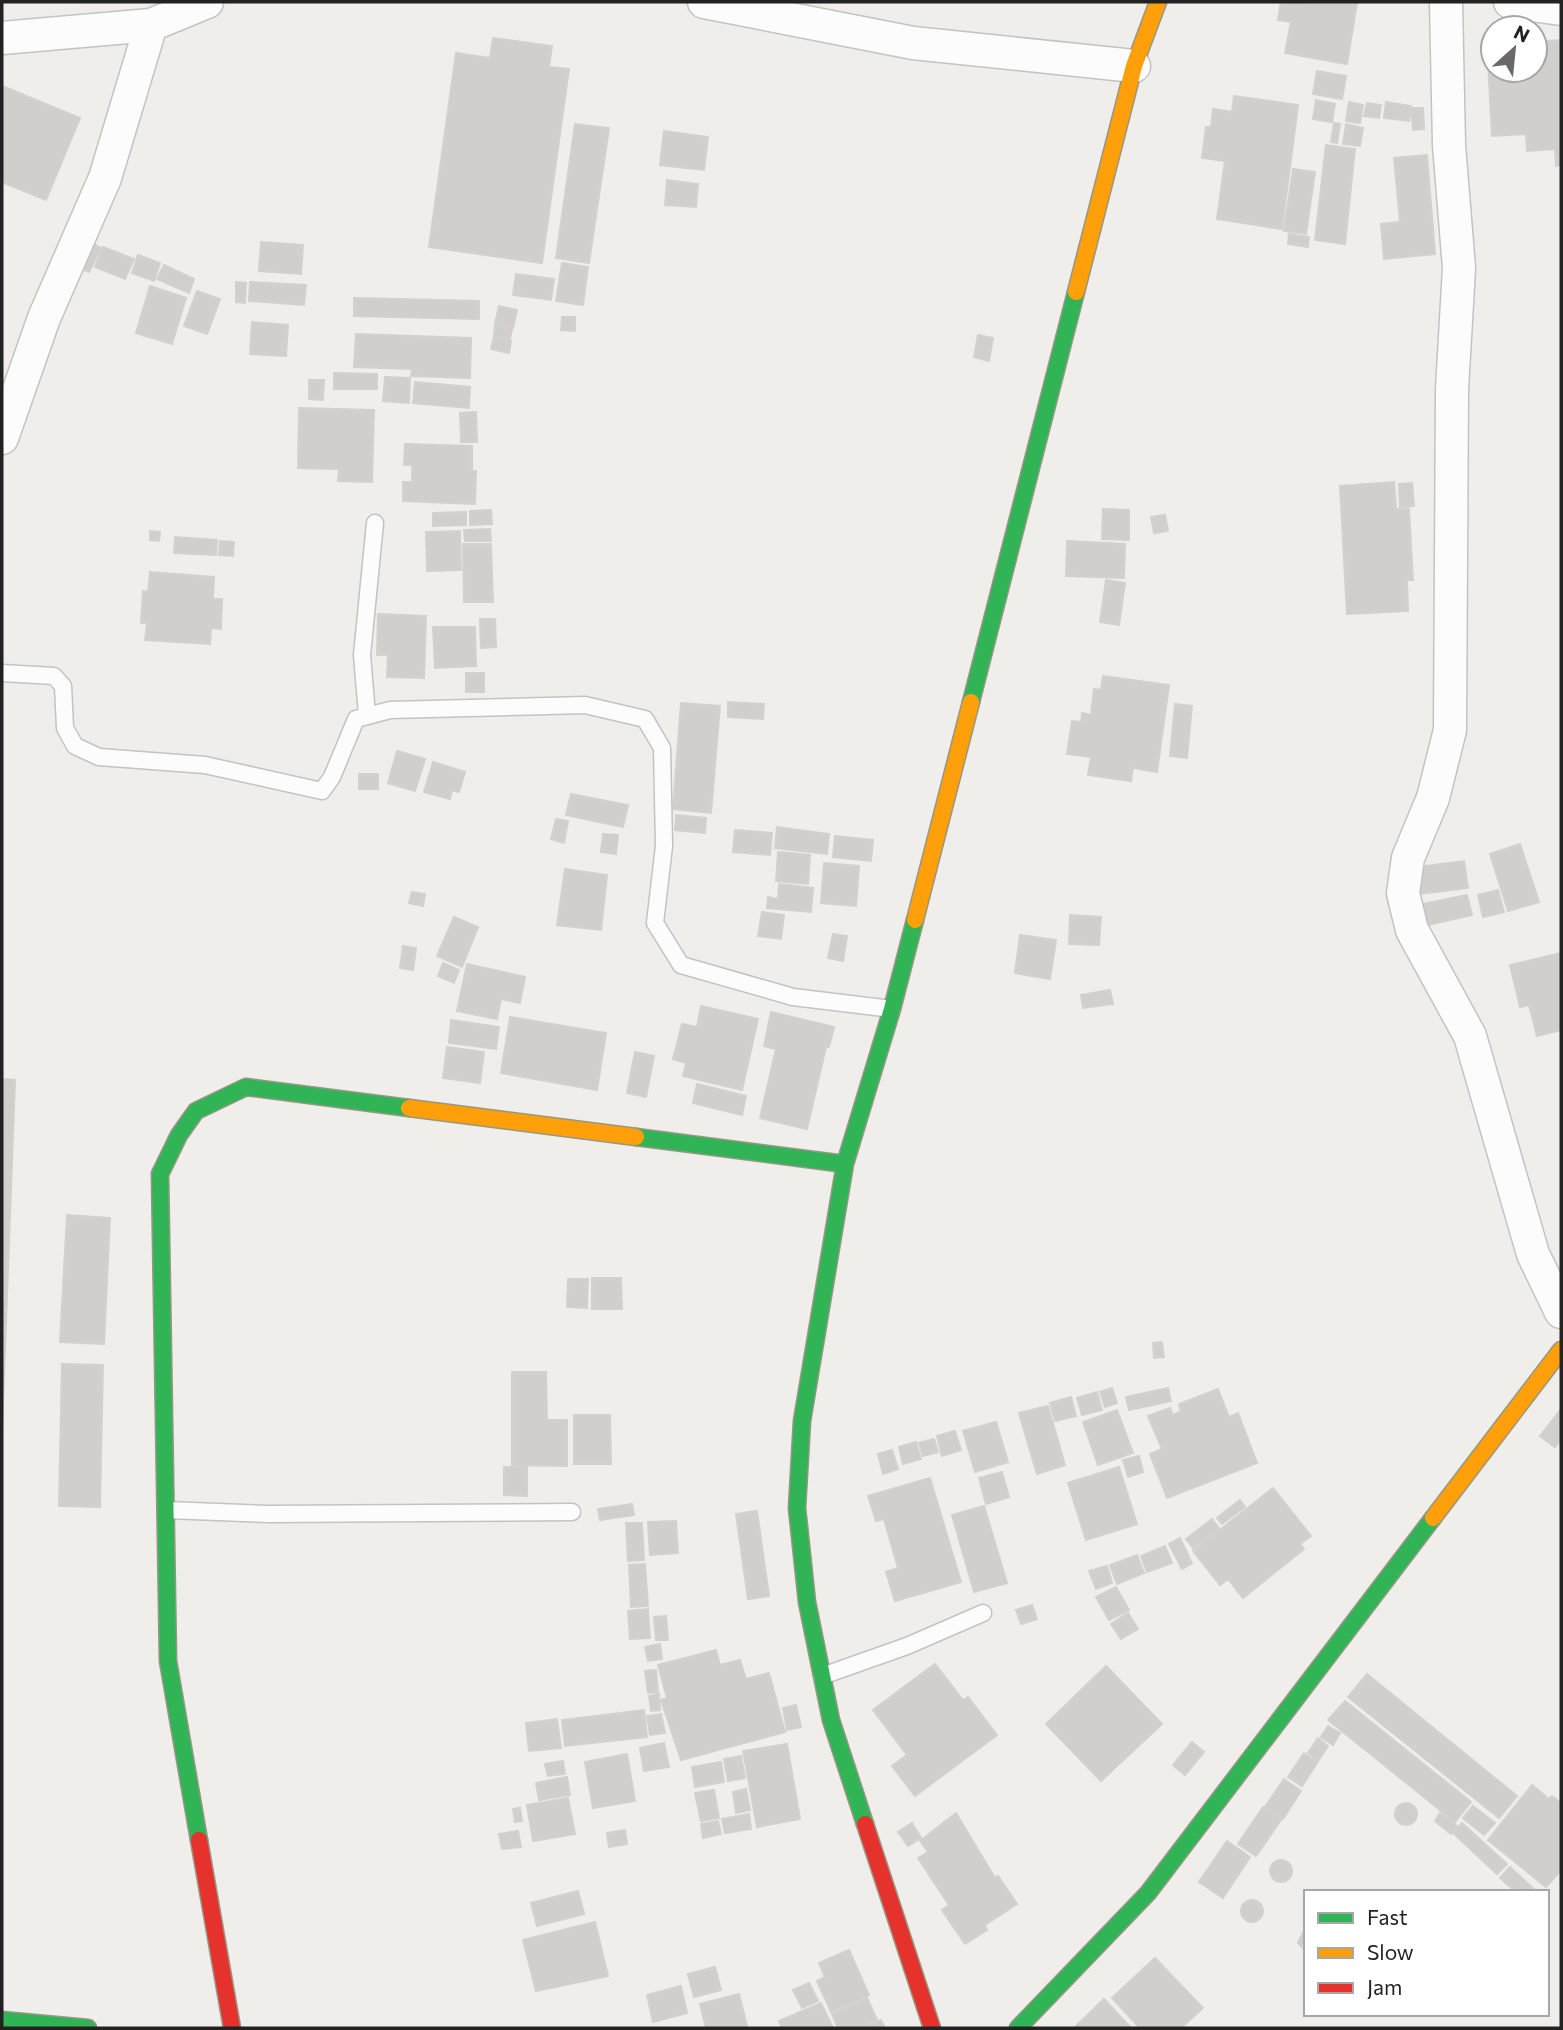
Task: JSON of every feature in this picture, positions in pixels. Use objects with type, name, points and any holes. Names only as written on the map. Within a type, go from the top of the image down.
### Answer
[{"type":"street","points":[[2,38],[151,25],[207,2]]},
{"type":"street","points":[[704,2],[913,43],[1134,66]]},
{"type":"street","points":[[932,2028],[831,1720],[807,1602],[797,1508],[802,1421],[845,1164],[892,1009],[1134,66],[1158,2]]},
{"type":"street","points":[[1446,2],[1449,145],[1459,268],[1452,389],[1450,730],[1433,797],[1408,858],[1403,894],[1412,930],[1470,1036],[1533,1254],[1561,1312]]},
{"type":"street","points":[[1510,2],[1561,9]]},
{"type":"street","points":[[2,438],[44,318],[105,178],[151,25]]},
{"type":"street","points":[[232,2028],[168,1661],[160,1174],[179,1135],[196,1111],[246,1087],[845,1164]]},
{"type":"street","points":[[1018,2028],[1149,1893],[1561,1350]]},
{"type":"street","points":[[2,2020],[88,2028]]},
{"type":"lane","points":[[367,715],[362,655],[375,523]]},
{"type":"lane","points":[[2,673],[54,676],[63,686],[65,727],[75,746],[99,757],[205,765],[323,791],[332,777],[349,730],[356,719],[390,709],[585,705],[645,719],[662,748],[664,846],[655,923],[681,965],[793,997],[892,1009]]},
{"type":"lane","points":[[167,1510],[268,1514],[572,1512]]},
{"type":"lane","points":[[822,1676],[907,1646],[983,1613]]},
{"type":"building","points":[[1281,2],[1357,3],[1347,64],[1285,53],[1291,22],[1278,20]]},
{"type":"building","points":[[493,38],[552,46],[549,67],[569,69],[542,263],[429,247],[456,53],[490,58]]},
{"type":"building","points":[[1561,40],[1561,165],[1556,166],[1555,149],[1527,151],[1526,134],[1492,136],[1489,84],[1549,84],[1549,41]]},
{"type":"building","points":[[1317,71],[1346,76],[1342,99],[1313,94]]},
{"type":"building","points":[[2,86],[80,118],[46,200],[2,182]]},
{"type":"building","points":[[1234,96],[1298,105],[1282,229],[1217,219],[1225,161],[1202,158],[1206,127],[1211,127],[1213,109],[1232,112]]},
{"type":"building","points":[[1316,100],[1335,104],[1332,122],[1313,119]]},
{"type":"building","points":[[1349,102],[1363,105],[1360,123],[1346,121]]},
{"type":"building","points":[[1386,102],[1411,106],[1409,121],[1384,118]]},
{"type":"building","points":[[1367,103],[1381,105],[1379,118],[1364,116]]},
{"type":"building","points":[[1411,108],[1423,108],[1424,129],[1413,130]]},
{"type":"building","points":[[1334,123],[1340,124],[1337,143],[1331,142]]},
{"type":"building","points":[[575,124],[609,128],[589,263],[556,258]]},
{"type":"building","points":[[1346,124],[1363,128],[1360,146],[1343,144]]},
{"type":"building","points":[[664,131],[708,137],[704,170],[660,165]]},
{"type":"building","points":[[1326,145],[1355,149],[1345,244],[1315,240]]},
{"type":"building","points":[[1427,155],[1435,254],[1384,259],[1381,224],[1400,222],[1394,158]]},
{"type":"building","points":[[1293,169],[1315,172],[1306,234],[1284,231]]},
{"type":"building","points":[[667,180],[698,184],[696,207],[665,205]]},
{"type":"building","points":[[1289,234],[1309,237],[1308,247],[1288,244]]},
{"type":"building","points":[[261,242],[303,245],[301,274],[259,271]]},
{"type":"building","points":[[91,243],[101,248],[89,272],[79,268]]},
{"type":"building","points":[[103,247],[134,259],[125,279],[95,267]]},
{"type":"building","points":[[138,255],[160,263],[154,281],[132,273]]},
{"type":"building","points":[[562,263],[588,267],[583,305],[556,301]]},
{"type":"building","points":[[164,265],[194,279],[189,293],[157,279]]},
{"type":"building","points":[[516,274],[554,279],[551,300],[513,295]]},
{"type":"building","points":[[236,282],[246,283],[245,303],[236,302]]},
{"type":"building","points":[[250,282],[306,285],[304,305],[249,301]]},
{"type":"building","points":[[150,286],[186,298],[172,344],[136,333]]},
{"type":"building","points":[[197,291],[220,299],[207,334],[184,326]]},
{"type":"building","points":[[354,298],[479,301],[479,319],[354,316]]},
{"type":"building","points":[[499,306],[517,310],[513,328],[495,324]]},
{"type":"building","points":[[562,317],[575,317],[575,331],[561,330]]},
{"type":"building","points":[[252,322],[288,325],[286,356],[250,354]]},
{"type":"building","points":[[495,326],[512,329],[510,339],[494,336]]},
{"type":"building","points":[[356,334],[471,338],[470,378],[411,376],[412,369],[354,367]]},
{"type":"building","points":[[978,335],[993,338],[989,361],[974,357]]},
{"type":"building","points":[[494,337],[511,341],[509,353],[491,349]]},
{"type":"building","points":[[334,373],[377,374],[377,389],[334,389]]},
{"type":"building","points":[[385,377],[410,378],[409,403],[383,401]]},
{"type":"building","points":[[309,380],[324,380],[323,400],[309,399]]},
{"type":"building","points":[[415,382],[470,387],[469,408],[413,403]]},
{"type":"building","points":[[299,408],[374,410],[372,482],[338,481],[339,469],[298,468]]},
{"type":"building","points":[[476,412],[477,442],[461,442],[460,413]]},
{"type":"building","points":[[405,444],[472,446],[472,471],[476,471],[475,504],[403,501],[403,482],[412,482],[412,465],[404,465]]},
{"type":"building","points":[[1394,482],[1396,509],[1409,509],[1413,580],[1407,580],[1408,611],[1347,614],[1340,486]]},
{"type":"building","points":[[1412,483],[1414,506],[1400,507],[1399,484]]},
{"type":"building","points":[[1103,509],[1129,510],[1129,540],[1102,539]]},
{"type":"building","points":[[491,510],[492,524],[470,525],[470,511]]},
{"type":"building","points":[[466,512],[466,525],[433,526],[433,513]]},
{"type":"building","points":[[1165,515],[1168,531],[1154,533],[1151,517]]},
{"type":"building","points":[[490,529],[491,541],[465,541],[464,530]]},
{"type":"building","points":[[150,531],[160,532],[159,541],[150,540]]},
{"type":"building","points":[[460,531],[461,570],[427,571],[426,532]]},
{"type":"building","points":[[175,537],[217,540],[216,555],[174,553]]},
{"type":"building","points":[[220,541],[234,542],[233,556],[219,555]]},
{"type":"building","points":[[1067,541],[1125,544],[1124,578],[1066,576]]},
{"type":"building","points":[[463,544],[491,544],[493,602],[464,602]]},
{"type":"building","points":[[150,572],[214,577],[213,599],[222,599],[221,629],[211,628],[210,644],[145,640],[147,623],[141,623],[143,591],[148,592]]},
{"type":"building","points":[[1106,580],[1125,583],[1119,625],[1100,622]]},
{"type":"building","points":[[378,614],[426,616],[424,678],[387,677],[388,655],[377,655]]},
{"type":"building","points":[[480,619],[495,619],[496,647],[481,648]]},
{"type":"building","points":[[433,627],[475,627],[476,666],[435,668]]},
{"type":"building","points":[[466,673],[484,673],[484,692],[466,692]]},
{"type":"building","points":[[1103,676],[1169,685],[1157,772],[1133,768],[1131,781],[1088,775],[1091,757],[1067,754],[1072,721],[1081,722],[1082,713],[1091,715],[1094,689],[1101,690]]},
{"type":"building","points":[[728,702],[764,704],[763,719],[728,717]]},
{"type":"building","points":[[681,703],[720,706],[711,813],[673,809]]},
{"type":"building","points":[[1175,704],[1192,706],[1187,758],[1170,756]]},
{"type":"building","points":[[397,751],[425,759],[415,791],[388,783]]},
{"type":"building","points":[[433,762],[465,772],[459,792],[452,790],[450,799],[424,792]]},
{"type":"building","points":[[359,774],[378,774],[378,789],[359,789]]},
{"type":"building","points":[[571,794],[628,805],[623,827],[566,815]]},
{"type":"building","points":[[676,815],[706,818],[705,833],[675,830]]},
{"type":"building","points":[[556,819],[568,821],[564,843],[551,839]]},
{"type":"building","points":[[777,827],[829,834],[827,854],[775,848]]},
{"type":"building","points":[[735,830],[772,833],[770,855],[733,852]]},
{"type":"building","points":[[603,834],[618,835],[616,854],[601,852]]},
{"type":"building","points":[[835,836],[873,840],[871,861],[833,857]]},
{"type":"building","points":[[1520,844],[1539,902],[1508,911],[1490,854]]},
{"type":"building","points":[[778,852],[810,855],[808,884],[776,881]]},
{"type":"building","points":[[1464,861],[1468,888],[1420,894],[1417,867]]},
{"type":"building","points":[[824,863],[859,866],[856,906],[821,903]]},
{"type":"building","points":[[565,869],[607,875],[601,930],[557,925]]},
{"type":"building","points":[[779,884],[813,888],[811,912],[767,908],[768,897],[778,899]]},
{"type":"building","points":[[1498,890],[1504,912],[1483,917],[1478,895]]},
{"type":"building","points":[[412,892],[425,894],[423,906],[409,903]]},
{"type":"building","points":[[1467,895],[1472,915],[1428,925],[1423,904]]},
{"type":"building","points":[[762,912],[784,915],[781,939],[758,936]]},
{"type":"building","points":[[1070,915],[1101,917],[1099,945],[1069,944]]},
{"type":"building","points":[[454,917],[478,927],[462,967],[437,956]]},
{"type":"building","points":[[833,934],[847,936],[843,961],[828,958]]},
{"type":"building","points":[[1020,935],[1056,940],[1050,979],[1015,973]]},
{"type":"building","points":[[403,946],[416,948],[413,970],[400,968]]},
{"type":"building","points":[[1561,953],[1561,1030],[1537,1036],[1529,1005],[1520,1007],[1510,965]]},
{"type":"building","points":[[443,963],[459,970],[454,983],[438,976]]},
{"type":"building","points":[[467,964],[525,977],[520,1003],[501,999],[497,1019],[457,1011]]},
{"type":"building","points":[[1110,990],[1113,1004],[1083,1008],[1081,995]]},
{"type":"building","points":[[701,1006],[758,1019],[742,1090],[683,1076],[686,1063],[673,1059],[682,1024],[697,1027]]},
{"type":"building","points":[[771,1012],[834,1027],[829,1047],[826,1047],[807,1129],[760,1118],[776,1049],[764,1046]]},
{"type":"building","points":[[510,1017],[606,1033],[597,1090],[501,1073]]},
{"type":"building","points":[[451,1020],[499,1027],[496,1049],[449,1043]]},
{"type":"building","points":[[447,1047],[484,1052],[480,1083],[443,1078]]},
{"type":"building","points":[[635,1052],[654,1056],[646,1097],[627,1093]]},
{"type":"building","points":[[2,1079],[15,1080],[2,1431]]},
{"type":"building","points":[[697,1084],[746,1096],[742,1115],[693,1103]]},
{"type":"building","points":[[67,1215],[110,1218],[104,1344],[60,1342]]},
{"type":"building","points":[[592,1278],[621,1278],[622,1309],[592,1309]]},
{"type":"building","points":[[568,1279],[588,1279],[587,1308],[567,1307]]},
{"type":"building","points":[[1162,1342],[1164,1357],[1154,1358],[1153,1343]]},
{"type":"building","points":[[62,1364],[103,1365],[100,1507],[59,1506]]},
{"type":"building","points":[[512,1372],[546,1372],[547,1420],[567,1420],[567,1466],[512,1465]]},
{"type":"building","points":[[1112,1388],[1117,1403],[1105,1407],[1100,1392]]},
{"type":"building","points":[[1168,1388],[1171,1401],[1129,1410],[1126,1397]]},
{"type":"building","points":[[1218,1389],[1229,1417],[1238,1413],[1257,1463],[1167,1498],[1150,1454],[1162,1449],[1148,1416],[1170,1408],[1173,1415],[1181,1411],[1179,1404]]},
{"type":"building","points":[[1097,1392],[1102,1410],[1082,1415],[1077,1398]]},
{"type":"building","points":[[1071,1397],[1076,1416],[1055,1421],[1050,1403]]},
{"type":"building","points":[[1048,1406],[1065,1465],[1037,1474],[1019,1413]]},
{"type":"building","points":[[1561,1409],[1561,1439],[1555,1447],[1540,1436]]},
{"type":"building","points":[[1117,1410],[1133,1453],[1098,1465],[1083,1422]]},
{"type":"building","points":[[574,1415],[610,1415],[611,1464],[574,1464]]},
{"type":"building","points":[[996,1422],[1008,1462],[975,1472],[963,1431]]},
{"type":"building","points":[[955,1431],[961,1450],[942,1456],[937,1436]]},
{"type":"building","points":[[934,1439],[938,1452],[923,1456],[919,1443]]},
{"type":"building","points":[[916,1442],[921,1459],[903,1464],[899,1447]]},
{"type":"building","points":[[892,1450],[898,1469],[883,1474],[878,1454]]},
{"type":"building","points":[[1139,1456],[1143,1472],[1128,1477],[1123,1460]]},
{"type":"building","points":[[504,1467],[527,1467],[527,1496],[504,1495]]},
{"type":"building","points":[[1119,1467],[1137,1524],[1086,1540],[1068,1483]]},
{"type":"building","points":[[1002,1472],[1009,1497],[986,1504],[979,1478]]},
{"type":"building","points":[[930,1478],[961,1582],[895,1601],[886,1572],[898,1568],[884,1519],[876,1521],[868,1496]]},
{"type":"building","points":[[1273,1488],[1311,1536],[1300,1544],[1304,1549],[1243,1598],[1228,1579],[1220,1585],[1193,1551]]},
{"type":"building","points":[[1240,1500],[1245,1507],[1222,1524],[1217,1518]]},
{"type":"building","points":[[632,1504],[634,1515],[600,1520],[598,1509]]},
{"type":"building","points":[[984,1506],[1007,1583],[974,1592],[952,1515]]},
{"type":"building","points":[[757,1511],[769,1596],[748,1599],[736,1514]]},
{"type":"building","points":[[1212,1519],[1219,1528],[1193,1548],[1186,1539]]},
{"type":"building","points":[[676,1521],[678,1553],[650,1555],[648,1522]]},
{"type":"building","points":[[626,1523],[642,1523],[644,1560],[628,1561]]},
{"type":"building","points":[[1180,1538],[1192,1563],[1182,1569],[1169,1544]]},
{"type":"building","points":[[1165,1546],[1172,1563],[1147,1572],[1141,1556]]},
{"type":"building","points":[[1137,1555],[1144,1573],[1117,1584],[1110,1565]]},
{"type":"building","points":[[645,1564],[648,1606],[631,1607],[629,1565]]},
{"type":"building","points":[[1107,1566],[1112,1583],[1096,1589],[1089,1571]]},
{"type":"building","points":[[1116,1587],[1129,1610],[1109,1620],[1096,1597]]},
{"type":"building","points":[[1032,1605],[1037,1619],[1021,1624],[1016,1610]]},
{"type":"building","points":[[648,1609],[650,1638],[630,1639],[628,1611]]},
{"type":"building","points":[[1128,1613],[1138,1629],[1121,1639],[1111,1624]]},
{"type":"building","points":[[666,1616],[668,1640],[656,1640],[654,1617]]},
{"type":"building","points":[[660,1644],[662,1659],[648,1661],[645,1647]]},
{"type":"building","points":[[716,1650],[720,1665],[740,1660],[746,1679],[769,1673],[785,1732],[681,1760],[661,1700],[667,1698],[658,1665]]},
{"type":"building","points":[[935,1664],[963,1700],[968,1697],[997,1735],[915,1796],[892,1766],[907,1755],[873,1710]]},
{"type":"building","points":[[1106,1666],[1162,1724],[1101,1781],[1046,1724]]},
{"type":"building","points":[[656,1670],[658,1692],[648,1693],[645,1671]]},
{"type":"building","points":[[1367,1674],[1517,1796],[1499,1818],[1348,1697]]},
{"type":"building","points":[[659,1694],[660,1710],[651,1711],[649,1696]]},
{"type":"building","points":[[1345,1701],[1471,1802],[1455,1822],[1328,1720]]},
{"type":"building","points":[[796,1705],[801,1727],[787,1730],[783,1708]]},
{"type":"building","points":[[644,1710],[647,1737],[565,1746],[562,1720]]},
{"type":"building","points":[[661,1714],[665,1733],[650,1735],[647,1716]]},
{"type":"building","points":[[557,1719],[561,1748],[529,1751],[526,1723]]},
{"type":"building","points":[[1328,1726],[1340,1733],[1333,1745],[1321,1737]]},
{"type":"building","points":[[1318,1738],[1328,1746],[1318,1761],[1308,1753]]},
{"type":"building","points":[[1192,1742],[1204,1752],[1185,1775],[1173,1765]]},
{"type":"building","points":[[664,1743],[669,1767],[644,1771],[640,1748]]},
{"type":"building","points":[[787,1744],[800,1819],[757,1827],[743,1751]]},
{"type":"building","points":[[1304,1753],[1317,1763],[1302,1786],[1288,1777]]},
{"type":"building","points":[[627,1754],[635,1801],[593,1808],[585,1762]]},
{"type":"building","points":[[741,1756],[745,1778],[728,1781],[724,1759]]},
{"type":"building","points":[[563,1761],[565,1774],[548,1776],[545,1764]]},
{"type":"building","points":[[721,1762],[724,1782],[695,1787],[692,1767]]},
{"type":"building","points":[[567,1777],[570,1795],[539,1800],[536,1783]]},
{"type":"building","points":[[1284,1779],[1301,1791],[1283,1819],[1265,1807]]},
{"type":"building","points":[[1532,1785],[1549,1799],[1552,1796],[1561,1803],[1561,1870],[1546,1887],[1488,1840]]},
{"type":"building","points":[[746,1789],[750,1810],[736,1813],[733,1792]]},
{"type":"building","points":[[714,1790],[719,1818],[701,1821],[695,1793]]},
{"type":"building","points":[[568,1798],[575,1834],[533,1841],[527,1805]]},
{"type":"building","points":[[1406,1803],[1414,1806],[1417,1814],[1414,1822],[1406,1825],[1398,1822],[1395,1814],[1398,1806]]},
{"type":"building","points":[[1473,1806],[1495,1823],[1484,1835],[1463,1818]]},
{"type":"building","points":[[1263,1807],[1281,1820],[1256,1856],[1238,1844]]},
{"type":"building","points":[[520,1808],[522,1821],[515,1822],[513,1809]]},
{"type":"building","points":[[956,1813],[995,1878],[998,1876],[1017,1904],[985,1925],[987,1930],[965,1944],[942,1910],[949,1905],[918,1858],[928,1852],[920,1841]]},
{"type":"building","points":[[1440,1813],[1457,1826],[1451,1834],[1435,1821]]},
{"type":"building","points":[[749,1814],[751,1829],[725,1833],[722,1819]]},
{"type":"building","points":[[718,1821],[721,1834],[703,1838],[701,1824]]},
{"type":"building","points":[[912,1823],[921,1838],[908,1846],[898,1832]]},
{"type":"building","points":[[1462,1823],[1507,1864],[1497,1874],[1453,1833]]},
{"type":"building","points":[[625,1830],[627,1844],[609,1847],[607,1833]]},
{"type":"building","points":[[518,1831],[521,1847],[502,1849],[499,1834]]},
{"type":"building","points":[[1227,1841],[1250,1857],[1223,1898],[1199,1882]]},
{"type":"building","points":[[1281,1860],[1289,1863],[1292,1871],[1289,1879],[1281,1882],[1273,1879],[1270,1871],[1273,1863]]},
{"type":"building","points":[[1510,1867],[1535,1890],[1514,1890],[1500,1878]]},
{"type":"building","points":[[578,1891],[584,1914],[537,1926],[531,1903]]},
{"type":"building","points":[[1252,1900],[1260,1903],[1263,1911],[1260,1919],[1252,1922],[1244,1919],[1241,1911],[1244,1903]]},
{"type":"building","points":[[595,1922],[608,1976],[536,1991],[523,1940]]},
{"type":"building","points":[[1304,1930],[1304,1949],[1298,1943]]},
{"type":"building","points":[[849,1950],[869,1995],[831,2012],[817,1981],[825,1977],[819,1963]]},
{"type":"building","points":[[1155,1958],[1203,2008],[1181,2028],[1140,2028],[1112,1998]]},
{"type":"building","points":[[715,1967],[721,1990],[694,1997],[688,1974]]},
{"type":"building","points":[[809,1983],[818,2001],[802,2008],[793,1990]]},
{"type":"building","points":[[681,1986],[687,2013],[653,2022],[647,1995]]},
{"type":"building","points":[[739,1994],[747,2026],[706,2028],[700,2004]]},
{"type":"building","points":[[867,1998],[877,2020],[858,2028],[838,2028],[832,2014]]},
{"type":"building","points":[[1104,1999],[1131,2028],[1074,2028]]},
{"type":"building","points":[[821,2003],[833,2028],[782,2028],[779,2021]]},
{"type":"building","points":[[881,2020],[885,2028],[862,2028]]},
{"type":"traffic: fast","points":[[971,702],[1076,292]]},
{"type":"traffic: fast","points":[[865,1824],[831,1720],[807,1602],[797,1508],[802,1421],[845,1164],[892,1009],[915,920]]},
{"type":"traffic: fast","points":[[199,1840],[168,1661],[160,1174],[179,1135],[196,1111],[246,1087],[409,1108]]},
{"type":"traffic: fast","points":[[636,1137],[845,1164]]},
{"type":"traffic: fast","points":[[1018,2028],[1148,1893],[1433,1518]]},
{"type":"traffic: fast","points":[[2,2020],[88,2028]]},
{"type":"traffic: slow","points":[[1076,292],[1134,66],[1158,2]]},
{"type":"traffic: slow","points":[[915,920],[971,702]]},
{"type":"traffic: slow","points":[[409,1108],[636,1137]]},
{"type":"traffic: slow","points":[[1433,1518],[1561,1350]]},
{"type":"traffic: jam","points":[[865,1824],[932,2028]]},
{"type":"traffic: jam","points":[[199,1840],[232,2028]]}]
